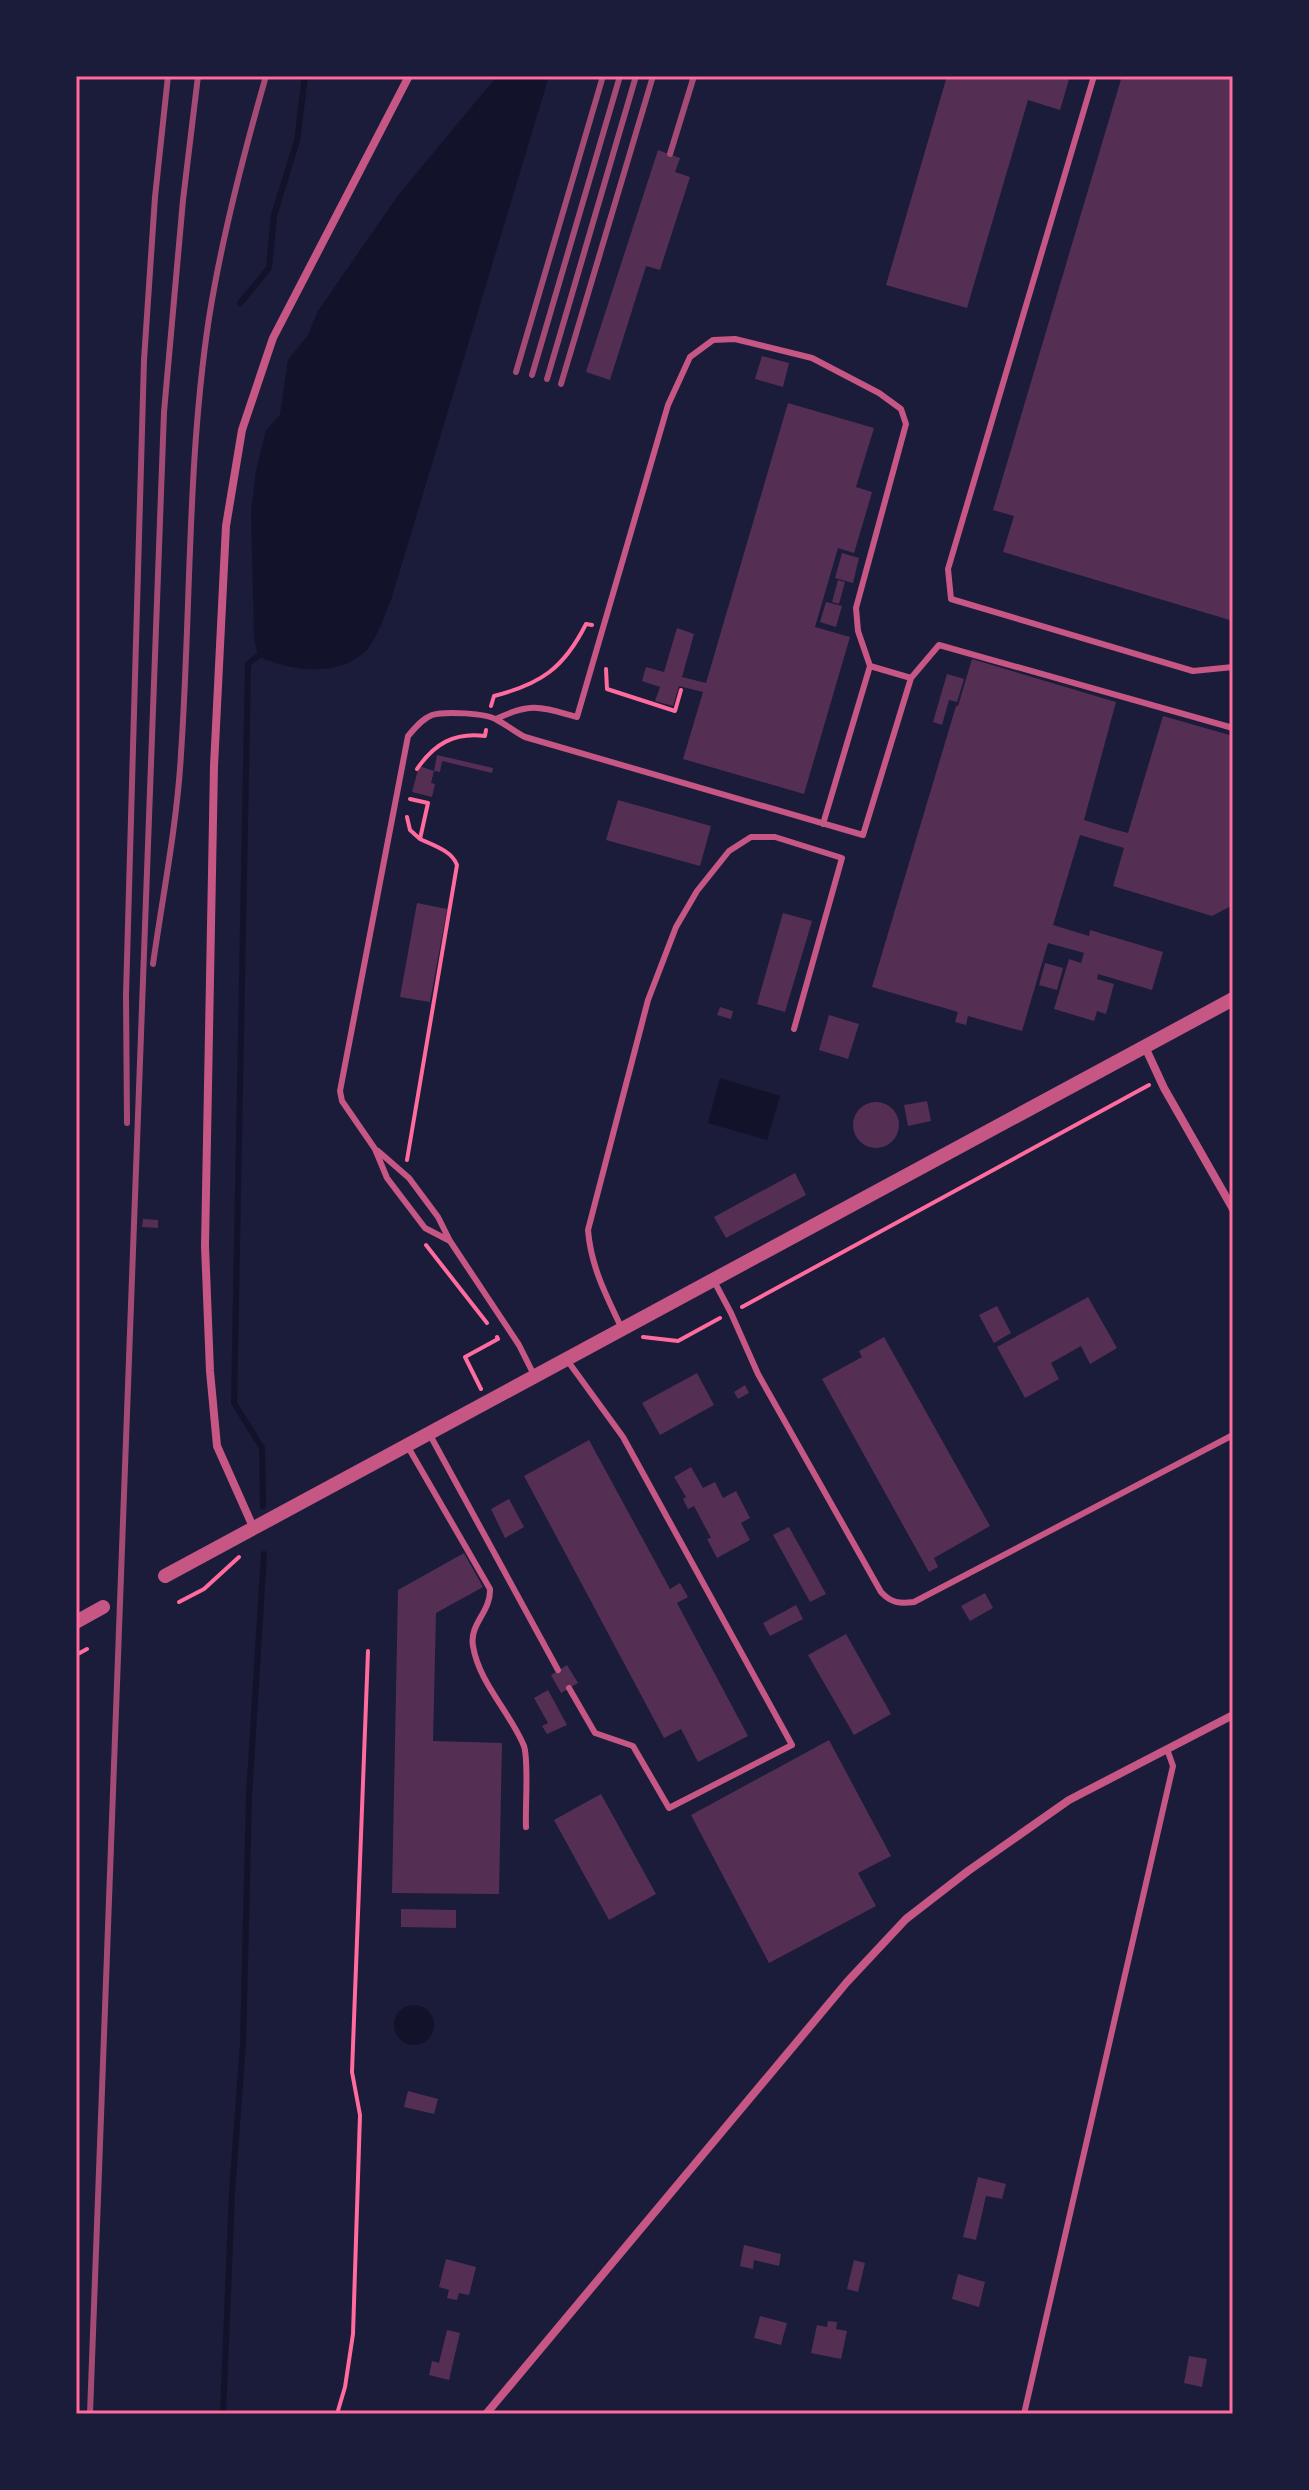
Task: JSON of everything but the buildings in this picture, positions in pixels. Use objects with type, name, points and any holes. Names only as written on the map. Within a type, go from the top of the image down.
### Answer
[{"type":"street","points":[[255,1530],[217,1446],[210,1371],[205,1246],[214,766],[226,526],[242,430],[273,338],[308,276],[409,76]]},
{"type":"street","points":[[165,1576],[1233,999]]},
{"type":"street","points":[[1145,1047],[1159,1079],[1233,1209]]},
{"type":"street","points":[[76,1622],[103,1607]]},
{"type":"street","points":[[486,2414],[847,1982],[906,1919],[1069,1800],[1233,1715]]},
{"type":"lane","points":[[1094,76],[948,569],[948,589],[951,599],[1193,671],[1233,667]]},
{"type":"lane","points":[[492,718],[535,705],[577,717],[668,405],[690,357],[713,340],[735,339],[812,358],[879,393],[901,409],[906,424],[856,608],[858,631],[870,666],[823,824]]},
{"type":"lane","points":[[535,1377],[519,1345],[450,1241],[438,1217],[409,1178],[375,1149],[348,1112],[340,1091],[408,736],[420,722],[434,714],[461,713],[492,718],[525,737],[863,835],[911,678],[939,645],[1233,728]]},
{"type":"lane","points":[[870,666],[911,678]]},
{"type":"lane","points":[[623,1330],[597,1278],[588,1230],[648,1000],[676,927],[697,891],[729,851],[751,837],[775,837],[842,858],[794,1029]]},
{"type":"lane","points":[[375,1149],[387,1178],[425,1228],[450,1241]]},
{"type":"lane","points":[[714,1281],[758,1374],[881,1592],[888,1600],[901,1604],[914,1602],[1233,1435]]},
{"type":"lane","points":[[567,1360],[623,1437],[792,1745],[669,1808],[633,1746],[595,1733],[569,1688]]},
{"type":"lane","points":[[430,1435],[558,1670]]},
{"type":"lane","points":[[408,1447],[490,1589],[491,1599],[473,1630],[473,1647],[486,1679],[525,1749],[526,1827]]},
{"type":"lane","points":[[1024,2414],[1173,1766],[1167,1749]]},
{"type":"path","points":[[415,776],[422,761],[444,740],[472,734],[485,736],[492,718],[494,696],[531,685],[547,676],[570,651],[586,624],[603,627]]},
{"type":"path","points":[[607,662],[607,689],[675,711],[681,690]]},
{"type":"path","points":[[399,1170],[406,1166],[407,1161],[456,875],[455,859],[414,835],[408,825],[412,787]]},
{"type":"path","points":[[409,798],[428,803],[420,839]]},
{"type":"path","points":[[639,1337],[678,1341],[1159,1079]]},
{"type":"path","points":[[426,1244],[498,1339],[465,1357],[481,1389],[466,1397],[473,1410]]},
{"type":"path","points":[[76,1655],[87,1649]]},
{"type":"path","points":[[337,2414],[345,2387],[353,2334],[360,2115],[352,2072],[368,1651]]},
{"type":"shaded area","points":[[497,76],[549,76],[391,600],[373,641],[351,662],[336,667],[304,669],[272,662],[258,656],[254,637],[251,511],[266,430],[280,415],[288,360],[308,335],[318,311],[399,194]]},
{"type":"shaded area","points":[[720,1078],[780,1096],[767,1140],[708,1123]]},
{"type":"shaded area","points":[[414,2005],[428,2011],[434,2025],[428,2039],[414,2045],[400,2039],[394,2025],[400,2011]]},
{"type":"waterway","points":[[240,303],[269,268],[274,215],[297,141],[305,76]]},
{"type":"waterway","points":[[258,656],[248,664],[234,1403],[262,1448],[263,1506]]},
{"type":"waterway","points":[[223,2414],[232,2192],[243,2044],[249,1796],[264,1554]]},
{"type":"railway","points":[[127,1123],[126,995],[144,360],[155,197],[168,76]]},
{"type":"railway","points":[[90,2414],[164,412],[183,200],[198,76]]},
{"type":"railway","points":[[153,964],[179,780],[193,481],[202,372],[214,287],[227,226],[266,76]]},
{"type":"railway","points":[[516,372],[603,76]]},
{"type":"railway","points":[[532,375],[620,76]]},
{"type":"railway","points":[[547,379],[636,76]]},
{"type":"railway","points":[[561,384],[653,76]]},
{"type":"railway","points":[[670,154],[694,76]]}]
